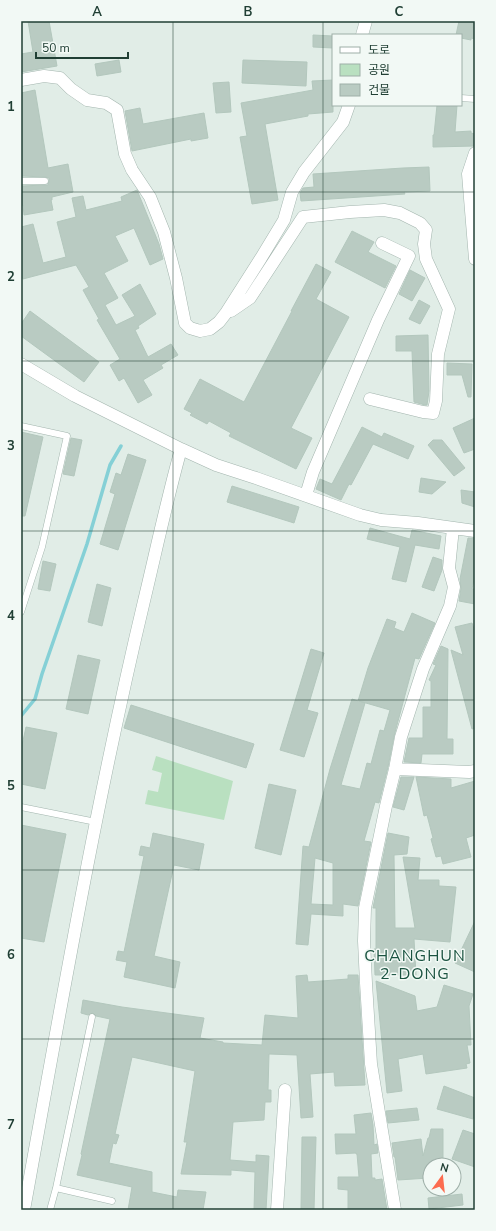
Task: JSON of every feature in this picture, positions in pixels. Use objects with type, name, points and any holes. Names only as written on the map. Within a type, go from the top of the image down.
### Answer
[{"type":"street","points":[[362,34],[366,21]]},
{"type":"street","points":[[21,80],[44,76],[60,78],[71,89],[87,100],[106,103],[116,110],[125,154],[132,170],[150,197],[164,232],[176,278],[185,323],[190,328],[200,331],[210,329],[226,313],[284,220],[292,192],[304,172],[343,122],[349,106]]},
{"type":"street","points":[[475,153],[468,174],[475,259]]},
{"type":"street","points":[[226,313],[250,298],[303,217],[384,210],[400,213],[420,223],[426,230],[424,244],[426,259],[449,309],[438,354],[436,401],[433,413],[370,399]]},
{"type":"street","points":[[306,495],[313,472],[375,327],[409,256],[382,243]]},
{"type":"street","points":[[21,364],[75,396],[216,465],[360,515],[381,520],[418,523],[475,531]]},
{"type":"street","points":[[24,1210],[96,822],[134,645],[181,449]]},
{"type":"street","points":[[395,1210],[371,1064],[364,941],[365,908],[401,737],[423,669],[450,606],[454,587],[450,568],[453,528]]},
{"type":"street","points":[[395,769],[475,771]]},
{"type":"street","points":[[277,1210],[285,1090]]},
{"type":"lane","points":[[462,98],[475,99]]},
{"type":"lane","points":[[21,181],[45,181]]},
{"type":"lane","points":[[21,426],[67,436],[42,547],[21,612]]},
{"type":"lane","points":[[21,807],[96,822]]},
{"type":"lane","points":[[50,1210],[92,1017]]},
{"type":"lane","points":[[56,1188],[112,1201]]},
{"type":"green space","points":[[156,756],[233,781],[224,820],[145,804],[148,790],[158,792],[162,773],[152,770]]},
{"type":"building","points":[[28,21],[49,21],[57,66],[21,72],[21,54],[33,52]]},
{"type":"building","points":[[459,21],[475,21],[473,28],[475,28],[475,39],[471,38],[471,40],[462,38],[462,34],[456,34]]},
{"type":"building","points":[[313,35],[332,36],[332,48],[313,47]]},
{"type":"building","points":[[119,60],[121,72],[97,76],[95,64]]},
{"type":"building","points":[[243,60],[307,62],[306,86],[242,83]]},
{"type":"building","points":[[332,80],[333,112],[308,114],[308,116],[265,124],[278,200],[252,204],[240,137],[247,136],[241,103],[313,90],[312,81]]},
{"type":"building","points":[[229,82],[231,112],[216,113],[213,83]]},
{"type":"building","points":[[35,90],[48,168],[68,164],[73,192],[52,197],[51,200],[53,210],[24,215],[23,205],[21,205],[21,186],[48,185],[49,181],[49,178],[45,177],[21,176],[21,93]]},
{"type":"building","points":[[437,106],[457,106],[455,132],[471,131],[471,133],[475,134],[475,146],[433,147]]},
{"type":"building","points":[[140,108],[143,124],[204,113],[208,138],[191,141],[191,139],[132,151],[125,111]]},
{"type":"building","points":[[429,167],[430,191],[301,201],[300,193],[303,188],[314,187],[313,174]]},
{"type":"building","points":[[137,190],[159,244],[163,259],[150,265],[134,228],[115,236],[128,261],[104,273],[118,298],[105,305],[116,325],[135,316],[122,295],[140,284],[156,314],[138,326],[139,328],[135,330],[148,357],[171,344],[178,355],[161,365],[163,368],[143,380],[152,395],[138,403],[124,378],[119,381],[110,365],[120,359],[97,320],[99,319],[83,290],[89,287],[76,265],[23,279],[21,272],[21,227],[33,224],[43,263],[66,257],[57,222],[76,217],[72,198],[83,196],[86,210],[122,201],[121,197]]},
{"type":"building","points":[[352,231],[374,242],[368,252],[396,266],[385,288],[335,262]]},
{"type":"building","points":[[316,264],[331,272],[316,299],[349,317],[291,428],[312,438],[296,469],[229,436],[231,433],[209,421],[207,424],[190,415],[192,413],[184,409],[200,379],[244,402]]},
{"type":"building","points":[[410,270],[425,278],[412,301],[399,294]]},
{"type":"building","points":[[419,300],[430,306],[420,324],[409,319]]},
{"type":"building","points":[[30,311],[99,362],[84,382],[21,336],[21,324]]},
{"type":"building","points":[[428,335],[429,391],[427,405],[425,405],[414,402],[412,351],[396,351],[396,336]]},
{"type":"building","points":[[447,363],[472,364],[471,397],[468,397],[462,375],[447,375]]},
{"type":"building","points":[[475,418],[475,449],[464,453],[453,428]]},
{"type":"building","points":[[362,427],[382,437],[384,433],[414,446],[408,459],[373,444],[351,485],[349,484],[341,500],[316,489],[320,479],[332,484]]},
{"type":"building","points":[[21,432],[43,437],[25,516],[21,516]]},
{"type":"building","points":[[71,438],[82,440],[74,476],[63,474]]},
{"type":"building","points":[[433,440],[442,440],[465,468],[454,476],[428,445]]},
{"type":"building","points":[[128,454],[146,460],[118,550],[100,544],[115,494],[110,492],[116,473],[121,475]]},
{"type":"building","points":[[421,478],[446,482],[432,494],[419,492]]},
{"type":"building","points":[[232,486],[299,507],[294,523],[227,502]]},
{"type":"building","points":[[461,490],[475,492],[475,507],[462,503]]},
{"type":"building","points":[[370,528],[410,539],[412,530],[441,536],[439,549],[415,545],[406,582],[392,579],[400,547],[367,539]]},
{"type":"building","points":[[468,538],[475,538],[475,575],[472,589],[475,589],[475,604],[459,601],[461,588],[460,579]]},
{"type":"building","points":[[433,557],[442,560],[442,570],[434,591],[422,587]]},
{"type":"building","points":[[43,561],[56,564],[50,591],[38,589]]},
{"type":"building","points":[[97,584],[111,588],[102,626],[88,622]]},
{"type":"building","points":[[412,613],[435,623],[419,659],[415,658],[394,736],[379,803],[375,802],[364,841],[371,842],[358,906],[343,904],[343,916],[311,914],[308,945],[296,944],[303,846],[309,847],[330,769],[352,699],[358,701],[368,668],[387,619],[396,622],[394,628],[404,632]],"holes":[[[359,701],[390,710],[384,731],[380,730],[371,764],[367,763],[360,789],[341,785],[365,703]],[[315,858],[333,863],[333,905],[311,904]]]},
{"type":"building","points":[[472,623],[475,632],[475,728],[472,729],[451,650],[463,655],[455,627]]},
{"type":"building","points":[[441,646],[448,649],[447,739],[453,739],[453,754],[422,754],[421,763],[404,762],[409,738],[423,738],[423,707],[431,707],[431,681],[429,680],[436,665],[433,664]]},
{"type":"building","points":[[311,649],[324,653],[307,710],[318,713],[304,757],[280,750]]},
{"type":"building","points":[[78,655],[100,660],[88,714],[66,709]]},
{"type":"building","points":[[131,705],[254,744],[246,768],[124,728]]},
{"type":"building","points":[[26,727],[57,733],[45,789],[21,784],[21,750]]},
{"type":"building","points":[[401,777],[414,777],[404,810],[393,807]]},
{"type":"building","points":[[416,777],[451,779],[451,788],[475,781],[475,835],[466,838],[471,857],[443,864],[441,856],[436,857],[427,815],[424,816]]},
{"type":"building","points":[[269,784],[296,790],[281,855],[255,848]]},
{"type":"building","points":[[21,825],[66,834],[44,942],[21,938]]},
{"type":"building","points":[[153,833],[204,844],[199,870],[174,865],[154,956],[180,962],[175,988],[124,977],[127,962],[116,960],[118,951],[124,952],[144,856],[139,855],[141,846],[150,848]]},
{"type":"building","points":[[388,833],[409,837],[407,854],[394,855],[395,928],[415,928],[403,857],[420,858],[418,880],[439,880],[439,886],[456,887],[450,942],[414,939],[416,975],[375,975],[374,949],[376,949],[376,908],[373,908]]},
{"type":"building","points":[[475,921],[475,972],[455,963]]},
{"type":"building","points":[[307,975],[308,982],[348,979],[348,975],[358,975],[365,1085],[335,1086],[334,1072],[310,1074],[313,1117],[301,1118],[297,1055],[269,1054],[268,1090],[271,1090],[271,1102],[265,1102],[264,1120],[233,1122],[230,1160],[256,1162],[256,1155],[269,1156],[266,1210],[254,1210],[255,1172],[231,1170],[231,1175],[181,1174],[187,1142],[184,1142],[195,1071],[132,1057],[115,1134],[119,1135],[116,1144],[113,1143],[109,1163],[152,1172],[152,1192],[177,1197],[178,1190],[206,1192],[203,1210],[128,1210],[132,1187],[77,1175],[110,1019],[96,1016],[93,1013],[88,1015],[81,1013],[83,1000],[204,1018],[200,1038],[223,1043],[262,1045],[265,1015],[298,1018],[296,976]]},
{"type":"building","points":[[376,981],[415,996],[417,1011],[437,1007],[444,985],[473,994],[469,1006],[471,1045],[467,1045],[470,1063],[466,1064],[467,1068],[426,1074],[423,1054],[398,1059],[402,1091],[387,1093]]},
{"type":"building","points":[[444,1086],[475,1098],[475,1112],[473,1119],[437,1109]]},
{"type":"building","points":[[417,1108],[419,1120],[388,1123],[386,1111]]},
{"type":"building","points":[[371,1113],[374,1145],[377,1144],[378,1153],[371,1154],[372,1178],[375,1178],[375,1180],[382,1179],[387,1210],[348,1210],[348,1190],[338,1189],[338,1177],[359,1177],[357,1154],[336,1154],[335,1134],[356,1134],[354,1115]]},
{"type":"building","points":[[431,1129],[443,1129],[443,1157],[422,1157],[422,1178],[398,1180],[392,1143],[421,1139],[423,1156]]},
{"type":"building","points":[[463,1130],[475,1134],[475,1167],[462,1162],[462,1157],[453,1157]]},
{"type":"building","points":[[302,1137],[316,1137],[314,1210],[301,1210]]},
{"type":"building","points":[[462,1194],[463,1205],[429,1209],[428,1198],[462,1197]]},
{"type":"waterway","points":[[21,716],[35,699],[42,674],[87,544],[110,465],[121,446]]},
{"type":"district","name":"CHANGHUN 2-DONG","points":[[415,965]]}]
